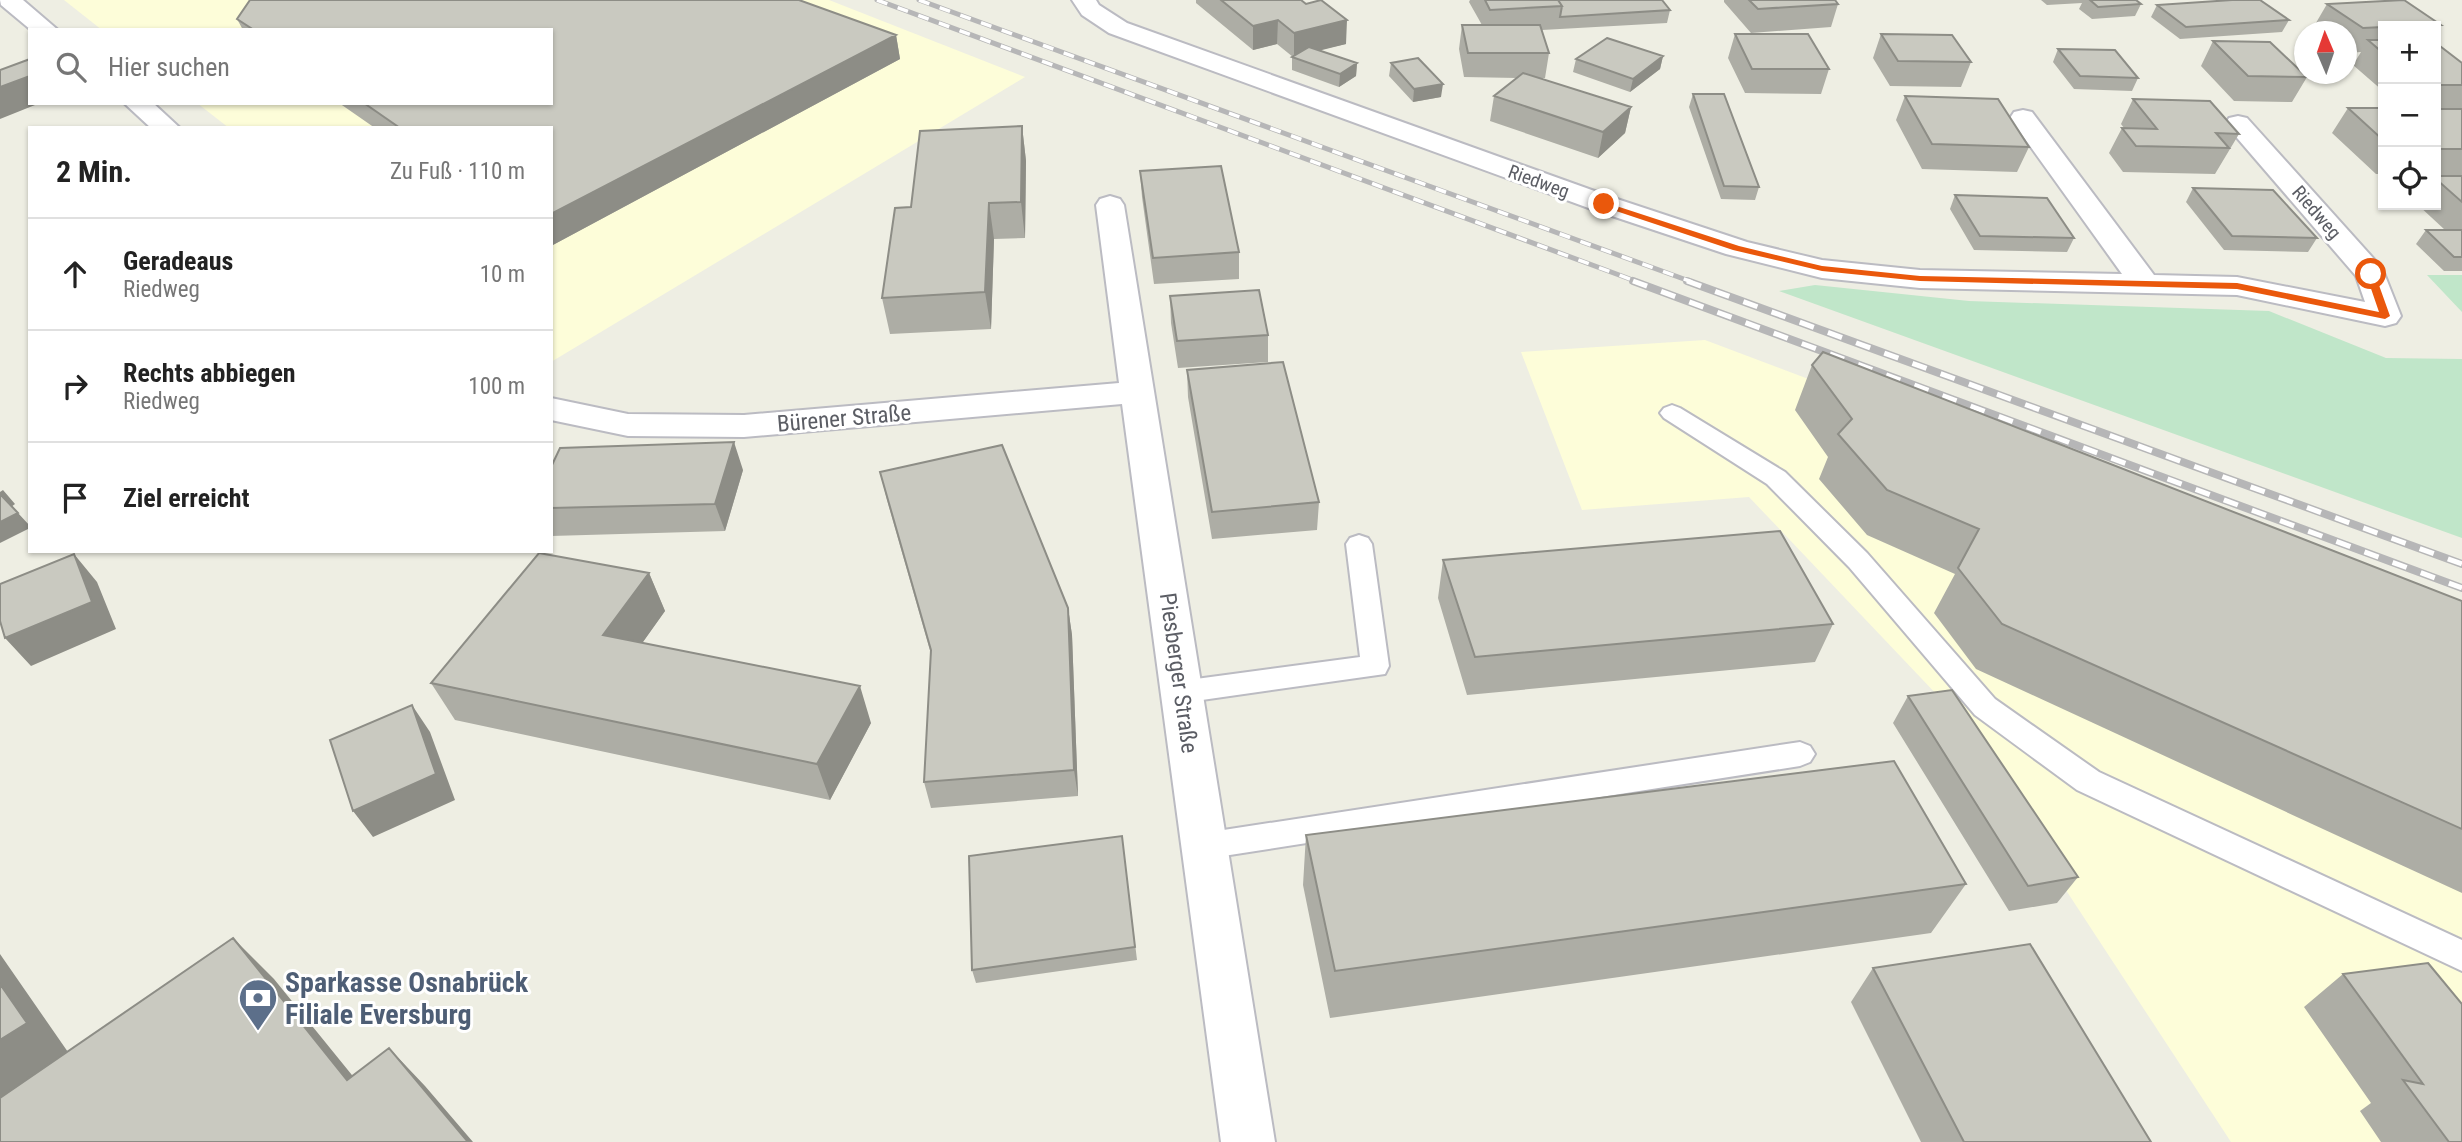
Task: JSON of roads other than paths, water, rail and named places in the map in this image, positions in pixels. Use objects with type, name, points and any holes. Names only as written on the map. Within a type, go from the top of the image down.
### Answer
[{"type":"street","points":[[9,0],[44,28]]},
{"type":"street","name":"Riedweg","points":[[1084,0],[1090,10],[1118,28],[1604,204],[1737,248],[1822,269],[1920,279],[2237,286],[2385,316],[2371,274],[2238,124]]},
{"type":"street","points":[[139,105],[165,126]]},
{"type":"street","points":[[2023,118],[2145,284]]},
{"type":"street","name":"Piesberger Straße","points":[[1110,205],[1248,1142]]},
{"type":"street","name":"Bürener Straße","points":[[553,409],[628,425],[744,426],[1137,392]]},
{"type":"lane","points":[[1672,412],[1776,478],[1858,560],[1985,707],[2088,781],[2462,956]]},
{"type":"lane","points":[[1181,692],[1375,666],[1359,544]]},
{"type":"lane","points":[[1204,846],[1800,754]]},
{"type":"railway","points":[[877,0],[1638,282]]},
{"type":"railway","points":[[919,0],[1692,282]]},
{"type":"railway","points":[[1633,281],[2462,588]]},
{"type":"railway","points":[[1687,281],[2462,564]]},
{"type":"place","name":"Sparkasse Osnabrück Filiale Eversburg","points":[[258,1032]]}]
